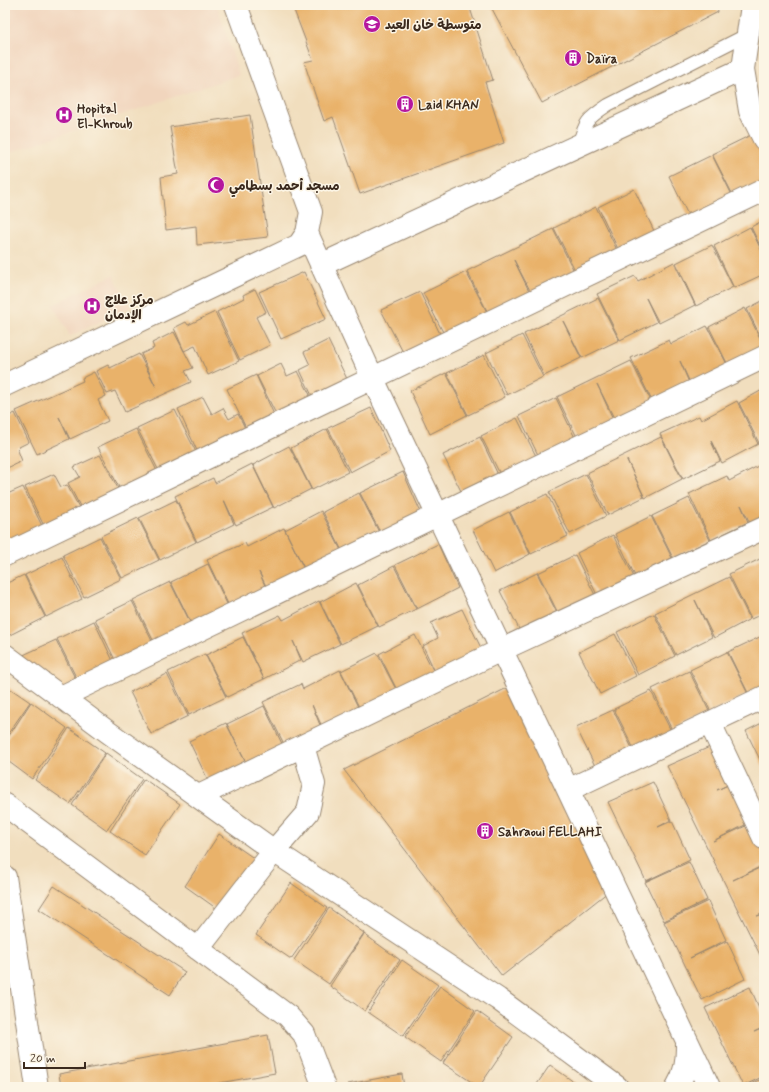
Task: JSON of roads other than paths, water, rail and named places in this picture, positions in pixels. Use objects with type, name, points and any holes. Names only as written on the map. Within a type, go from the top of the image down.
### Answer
[{"type":"street","points":[[5,385],[299,245],[307,233],[311,212],[236,5]]},
{"type":"street","points":[[752,5],[743,69],[750,111],[764,139]]},
{"type":"street","points":[[321,265],[743,69]]},
{"type":"street","points":[[5,555],[764,190]]},
{"type":"street","points":[[307,233],[373,379],[709,1087]]},
{"type":"street","points":[[61,697],[764,357]]},
{"type":"street","points":[[199,796],[501,650],[764,528]]},
{"type":"street","points":[[5,655],[274,851],[498,999],[617,1087]]},
{"type":"street","points":[[568,790],[764,697]]},
{"type":"street","points":[[710,723],[764,838]]},
{"type":"street","points":[[198,949],[274,851],[308,812],[314,784],[303,746]]},
{"type":"street","points":[[5,805],[288,1016],[304,1034],[324,1087]]},
{"type":"street","points":[[5,877],[38,1087]]},
{"type":"street","points":[[677,1087],[683,1077],[687,1064],[687,1040]]},
{"type":"lane","points":[[578,146],[584,124],[592,115],[608,105],[748,34]]},
{"type":"place","name":"متوسطة خان العيد","points":[[372,24]]},
{"type":"place","name":"Daïra","points":[[573,58]]},
{"type":"place","name":"Laid KHAN","points":[[405,104]]},
{"type":"place","name":"Hopital El-Khroub","points":[[64,115]]},
{"type":"place","name":"مسجد أحمد بسطامي","points":[[216,185]]},
{"type":"place","name":"مركز علاج الإدمان","points":[[92,306]]},
{"type":"place","name":"Sahraoui FELLAHI","points":[[485,831]]}]
